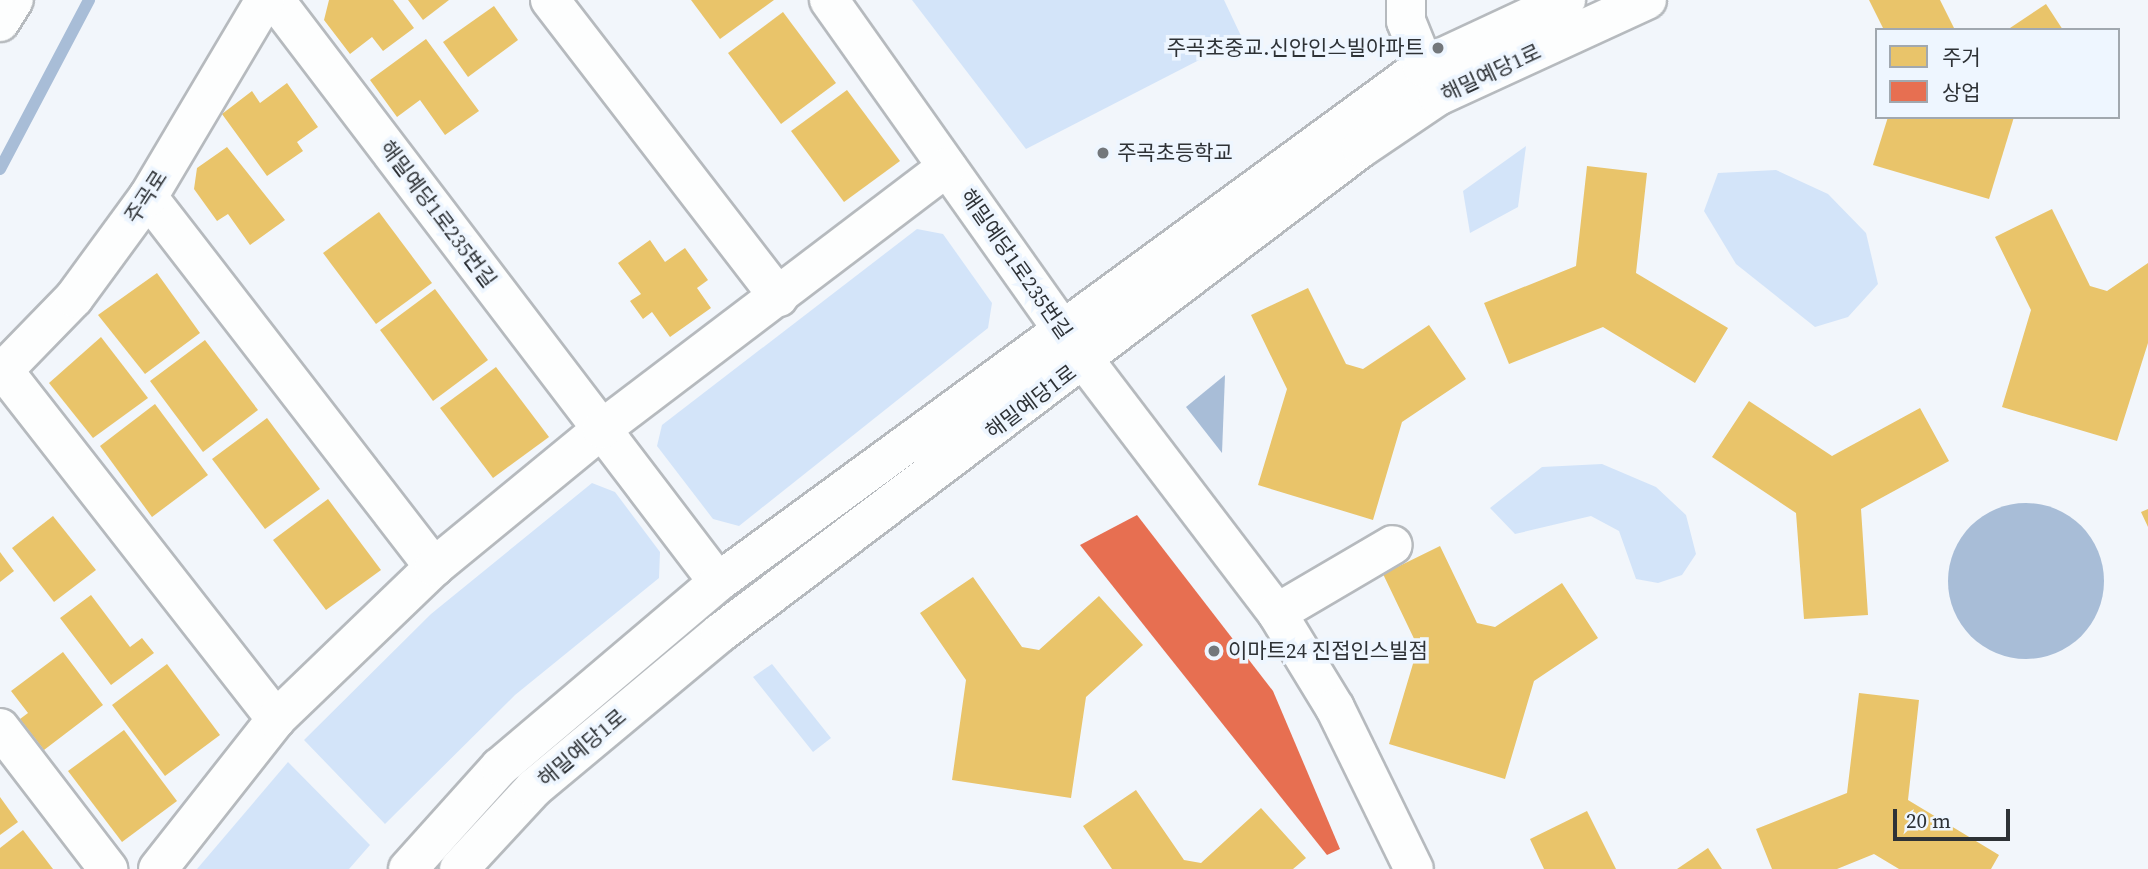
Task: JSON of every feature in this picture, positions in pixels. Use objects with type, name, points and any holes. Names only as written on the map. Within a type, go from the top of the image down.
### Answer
[{"type":"street","name":"주곡로","points":[[2,373],[74,298],[148,197],[265,0]]},
{"type":"street","name":"해밀예당1로235번길","points":[[275,0],[718,582]]},
{"type":"street","points":[[550,0],[779,297]]},
{"type":"street","name":"해밀예당1로235번길","points":[[829,0],[1085,361],[1277,613],[1335,708],[1414,869]]},
{"type":"street","points":[[1406,0],[1406,21],[1430,82]]},
{"type":"street","name":"해밀예당1로","points":[[408,869],[500,767],[718,582],[1061,328],[1430,82],[1566,0]]},
{"type":"street","name":"해밀예당1로","points":[[459,869],[534,788],[720,634],[1085,361],[1430,82],[1647,0]]},
{"type":"street","name":"해밀예당1로235번길","points":[[158,869],[276,719],[434,567],[602,429],[947,167]]},
{"type":"street","points":[[148,197],[434,567]]},
{"type":"street","points":[[2,373],[276,719]]},
{"type":"street","points":[[1277,613],[1393,545]]},
{"type":"street","points":[[0,728],[108,869]]},
{"type":"shaded area","points":[[912,0],[1224,0],[1242,38],[1026,149]]},
{"type":"shaded area","points":[[1526,146],[1518,207],[1470,233],[1463,191]]},
{"type":"shaded area","points":[[1776,170],[1828,194],[1866,233],[1878,284],[1848,317],[1815,327],[1736,264],[1704,211],[1718,173]]},
{"type":"shaded area","points":[[917,229],[943,234],[992,303],[988,328],[739,526],[713,519],[657,446],[662,425]]},
{"type":"shaded area","points":[[1225,375],[1222,453],[1186,407]]},
{"type":"shaded area","points":[[1602,464],[1656,487],[1686,515],[1696,554],[1682,575],[1658,583],[1636,579],[1619,531],[1591,516],[1515,534],[1490,508],[1542,467]]},
{"type":"shaded area","points":[[592,483],[615,492],[660,552],[659,578],[515,695],[385,824],[304,740],[431,614]]},
{"type":"shaded area","points":[[2026,503],[2056,509],[2081,526],[2098,551],[2104,581],[2098,611],[2081,636],[2056,653],[2026,659],[1996,653],[1971,636],[1954,611],[1948,581],[1954,551],[1971,526],[1996,509]]},
{"type":"shaded area","points":[[772,664],[831,738],[813,752],[753,677]]},
{"type":"shaded area","points":[[288,762],[370,845],[349,869],[197,869]]},
{"type":"building: 주거","points":[[329,0],[393,0],[414,28],[383,51],[372,37],[350,54],[324,20]]},
{"type":"building: 주거","points":[[408,0],[449,0],[423,20]]},
{"type":"building: 주거","points":[[691,0],[774,0],[720,39]]},
{"type":"building: 주거","points":[[1869,0],[1940,0],[1954,28],[1883,28]]},
{"type":"building: 주거","points":[[2046,4],[2062,28],[2010,28]]},
{"type":"building: 주거","points":[[494,6],[518,40],[468,77],[443,42]]},
{"type":"building: 주거","points":[[783,12],[836,83],[781,124],[728,53]]},
{"type":"building: 주거","points":[[426,39],[479,111],[445,135],[420,100],[397,117],[370,80]]},
{"type":"building: 주거","points":[[287,83],[318,127],[297,142],[303,151],[267,176],[222,114],[252,91],[260,103]]},
{"type":"building: 주거","points":[[847,90],[900,161],[844,202],[791,131]]},
{"type":"building: 주거","points":[[1887,119],[2013,119],[1989,199],[1873,165]]},
{"type":"building: 주거","points":[[227,147],[285,220],[250,245],[228,214],[217,221],[194,189],[197,168]]},
{"type":"building: 주거","points":[[1587,166],[1647,173],[1636,273],[1728,328],[1695,383],[1603,327],[1509,364],[1484,303],[1576,266]]},
{"type":"building: 주거","points":[[2052,209],[2090,286],[2107,291],[2148,263],[2148,343],[2117,441],[2002,407],[2031,310],[1995,237]]},
{"type":"building: 주거","points":[[379,212],[432,283],[376,324],[323,253]]},
{"type":"building: 주거","points":[[650,240],[665,262],[685,248],[708,280],[697,288],[711,308],[670,337],[652,312],[643,319],[630,301],[641,294],[618,263]]},
{"type":"building: 주거","points":[[157,273],[200,333],[145,374],[98,315]]},
{"type":"building: 주거","points":[[1308,288],[1346,364],[1363,369],[1429,325],[1466,379],[1402,422],[1373,520],[1258,485],[1287,389],[1251,315]]},
{"type":"building: 주거","points":[[435,289],[488,360],[433,401],[380,330]]},
{"type":"building: 주거","points":[[101,337],[148,398],[93,438],[49,383]]},
{"type":"building: 주거","points":[[205,340],[258,410],[203,452],[150,381]]},
{"type":"building: 주거","points":[[496,367],[549,437],[493,478],[440,408]]},
{"type":"building: 주거","points":[[1749,401],[1832,456],[1920,408],[1949,461],[1861,509],[1868,615],[1804,619],[1796,513],[1712,457]]},
{"type":"building: 주거","points":[[155,404],[208,475],[152,517],[100,446]]},
{"type":"building: 주거","points":[[267,418],[320,489],[265,529],[212,459]]},
{"type":"building: 주거","points":[[328,499],[381,570],[326,610],[273,540]]},
{"type":"building: 주거","points":[[2148,509],[2148,527],[2141,512]]},
{"type":"building: 주거","points":[[53,516],[96,570],[54,602],[12,548]]},
{"type":"building: 주거","points":[[1440,546],[1477,623],[1495,627],[1562,583],[1598,638],[1534,681],[1505,779],[1389,744],[1418,647],[1383,574]]},
{"type":"building: 주거","points":[[0,552],[14,571],[0,582]]},
{"type":"building: 주거","points":[[973,577],[1022,647],[1039,650],[1099,596],[1143,645],[1086,697],[1071,798],[952,780],[966,680],[920,613]]},
{"type":"building: 주거","points":[[91,595],[130,647],[142,638],[154,653],[111,685],[60,618]]},
{"type":"building: 주거","points":[[63,652],[103,705],[44,750],[20,719],[28,713],[11,691]]},
{"type":"building: 주거","points":[[167,664],[220,735],[165,776],[112,705]]},
{"type":"building: 주거","points":[[1859,693],[1919,700],[1908,800],[1999,855],[1991,869],[1899,869],[1874,854],[1837,869],[1772,869],[1756,829],[1847,793]]},
{"type":"building: 주거","points":[[124,730],[177,801],[122,842],[68,771]]},
{"type":"building: 주거","points":[[1136,790],[1184,860],[1201,863],[1261,808],[1306,858],[1293,869],[1112,869],[1083,826]]},
{"type":"building: 주거","points":[[0,797],[18,822],[0,835]]},
{"type":"building: 주거","points":[[1587,811],[1616,869],[1544,869],[1530,839]]},
{"type":"building: 주거","points":[[23,830],[53,869],[0,869],[0,848]]},
{"type":"building: 주거","points":[[1708,848],[1722,869],[1677,869]]},
{"type":"building: 상업","points":[[1137,515],[1273,691],[1340,849],[1327,855],[1080,545]]},
{"type":"waterway","points":[[0,169],[89,0]]},
{"type":"place","name":"주곡초중교.신안인스빌아파트","points":[[1438,48]]},
{"type":"place","name":"주곡초등학교","points":[[1103,153]]},
{"type":"place","name":"이마트24 진접인스빌점","points":[[1214,651]]}]
